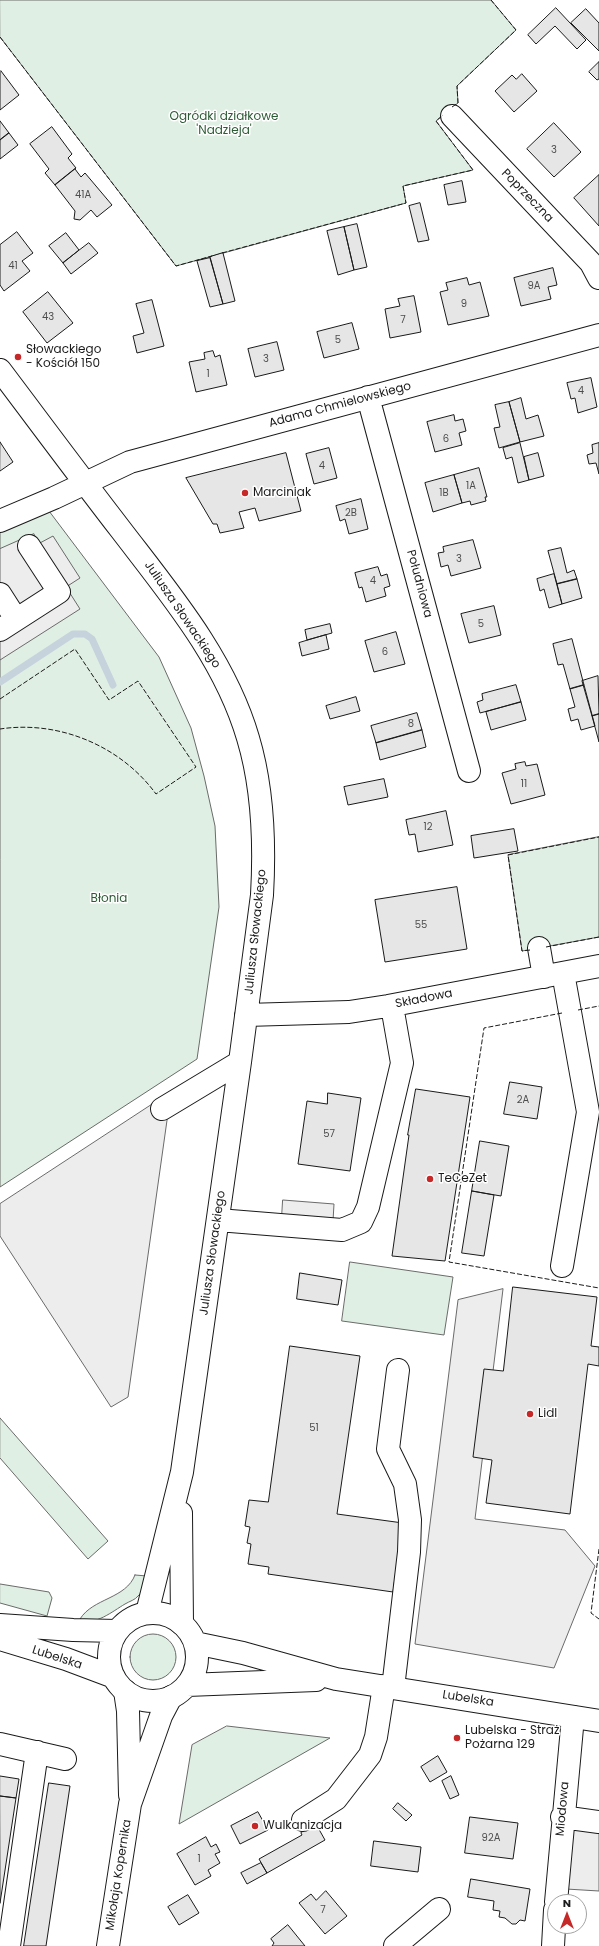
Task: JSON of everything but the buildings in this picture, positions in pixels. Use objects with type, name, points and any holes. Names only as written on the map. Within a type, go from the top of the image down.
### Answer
[{"type":"street","name":"Poprzeczna","points":[[452,116],[591,263],[599,278]]},
{"type":"street","name":"Adama Chmielowskiego","points":[[0,520],[54,498],[130,462],[599,335]]},
{"type":"street","name":"Juliusza Słowackiego","points":[[0,370],[146,562],[214,657],[233,698],[249,739],[262,815],[264,855],[262,895],[182,1472],[147,1613]]},
{"type":"street","name":"Południowa","points":[[368,397],[469,771]]},
{"type":"street","points":[[0,594],[8,624],[59,592],[29,546]]},
{"type":"street","points":[[539,948],[553,975],[588,1112],[562,1266]]},
{"type":"street","name":"Składowa","points":[[246,1015],[349,1012],[392,1006],[599,966]]},
{"type":"street","points":[[218,1220],[342,1230],[361,1222],[368,1207],[402,1063],[392,1006]]},
{"type":"street","points":[[162,1109],[240,1062]]},
{"type":"street","points":[[303,1820],[336,1799],[370,1755],[388,1687],[409,1552],[410,1520],[405,1484],[388,1449],[398,1370]]},
{"type":"street","name":"Juliusza Słowackiego","points":[[182,1472],[182,1624]]},
{"type":"street","points":[[147,1613],[160,1613],[172,1617],[182,1624],[190,1633],[195,1643],[197,1658],[194,1672],[179,1691],[160,1700],[148,1700],[136,1697],[120,1684],[110,1666],[109,1653],[117,1631],[130,1619],[147,1613]]},
{"type":"street","name":"Lubelska","points":[[0,1625],[73,1630],[117,1631]]},
{"type":"street","name":"Lubelska","points":[[0,1639],[66,1659],[120,1684]]},
{"type":"street","name":"Lubelska","points":[[195,1643],[243,1653],[336,1679],[599,1721]]},
{"type":"street","name":"Lubelska","points":[[179,1691],[336,1679]]},
{"type":"street","name":"Mikołaja Kopernika","points":[[108,1946],[130,1804],[128,1711],[120,1684]]},
{"type":"street","name":"Mikołaja Kopernika","points":[[130,1804],[161,1716],[179,1691]]},
{"type":"street","name":"Miodowa","points":[[557,1894],[562,1817],[572,1717]]},
{"type":"street","points":[[0,1744],[65,1759]]},
{"type":"street","points":[[9,1946],[37,1752]]},
{"type":"street","points":[[562,1817],[599,1822]]},
{"type":"street","points":[[395,1946],[439,1909]]},
{"type":"street","points":[[553,1946],[554,1934]]},
{"type":"green space","name":"Ogródki działkowe 'Nadzieja'","points":[[0,0],[491,0],[516,30],[457,86],[458,103],[436,121],[473,170],[403,186],[406,203],[176,266],[0,37]]},
{"type":"green space","name":"Błonia","points":[[49,511],[159,657],[191,728],[204,776],[215,826],[219,907],[197,1059],[0,1187],[0,532]]},
{"type":"green space","points":[[599,837],[599,937],[522,951],[508,855]]},
{"type":"green space","points":[[350,1262],[453,1277],[444,1335],[342,1321]]},
{"type":"green space","points":[[0,1418],[108,1541],[88,1559],[0,1458]]},
{"type":"green space","points":[[135,1575],[147,1576],[143,1590],[135,1599],[97,1620],[85,1621],[80,1619],[93,1607],[124,1589],[131,1583]]},
{"type":"green space","points":[[0,1584],[49,1592],[52,1598],[47,1616],[0,1603]]},
{"type":"green space","points":[[148,1634],[158,1634],[170,1640],[175,1648],[175,1666],[170,1674],[162,1679],[148,1680],[140,1677],[133,1670],[130,1662],[130,1652],[133,1644],[140,1637]]},
{"type":"green space","points":[[227,1726],[330,1738],[179,1824],[192,1745]]},
{"type":"shaded area","points":[[34,534],[38,544],[53,536],[80,578],[66,587],[80,609],[0,660],[0,549]]},
{"type":"shaded area","points":[[171,1092],[128,1397],[111,1407],[0,1236],[0,1204]]},
{"type":"shaded area","points":[[283,1200],[334,1204],[333,1221],[282,1217]]},
{"type":"shaded area","points":[[503,1289],[475,1519],[565,1530],[595,1566],[554,1668],[415,1644],[458,1300]]},
{"type":"shaded area","points":[[571,1829],[599,1831],[599,1891],[566,1889]]},
{"type":"waterway","points":[[0,682],[73,634],[85,634],[92,639],[113,685]]},
{"type":"fence","points":[[452,107],[458,103],[457,86],[516,30],[491,0]]},
{"type":"fence","points":[[0,37],[176,266],[212,256]]},
{"type":"fence","points":[[222,253],[406,203],[403,186],[473,170],[436,121],[443,115]]},
{"type":"fence","points":[[0,699],[75,649],[109,700],[138,681],[196,767],[156,794],[142,777],[125,762],[107,750],[87,740],[66,733],[44,729],[22,727],[0,729]]},
{"type":"fence","points":[[530,950],[522,951],[508,855],[599,837]]},
{"type":"fence","points":[[546,947],[599,937]]},
{"type":"fence","points":[[578,1010],[599,1006]]},
{"type":"fence","points":[[562,1013],[484,1028],[449,1262],[599,1288]]},
{"type":"fence","points":[[599,1549],[591,1613],[599,1619]]},
{"type":"place","name":"Słowackiego - Kościół 150","points":[[18,357]]},
{"type":"place","name":"Marciniak","points":[[245,493]]},
{"type":"place","name":"TeCeZet","points":[[430,1179]]},
{"type":"place","name":"Lidl","points":[[530,1414]]},
{"type":"place","name":"Lubelska - Straż Pożarna 129","points":[[457,1738]]},
{"type":"place","name":"Wulkanizacja","points":[[255,1826]]}]
